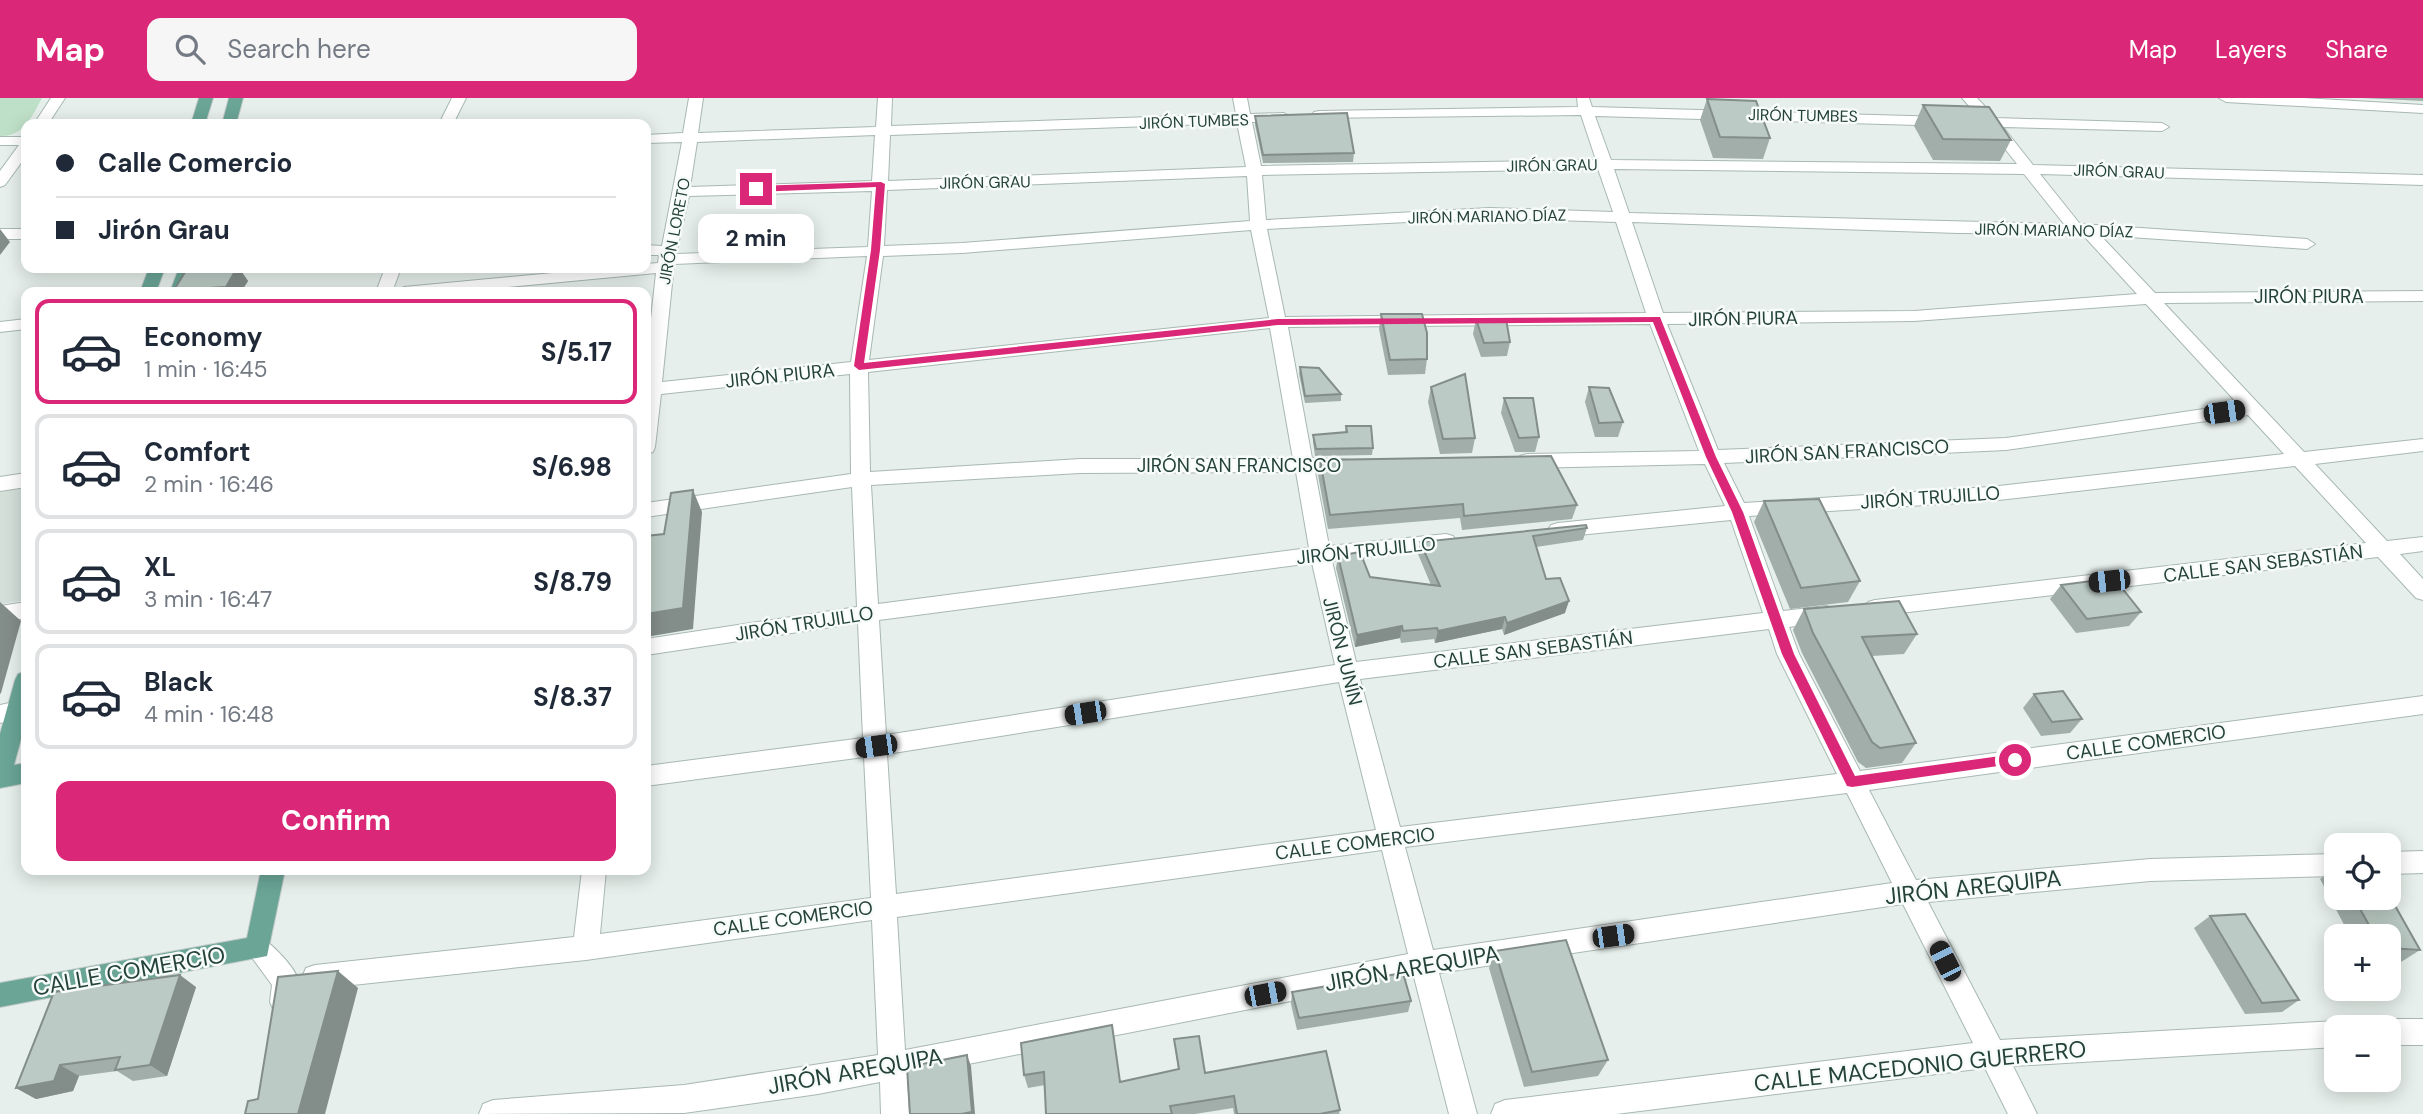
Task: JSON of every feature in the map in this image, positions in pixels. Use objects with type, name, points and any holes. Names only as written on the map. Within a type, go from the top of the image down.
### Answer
[{"type":"main road","points":[[200,119],[206,98]]},
{"type":"main road","points":[[230,119],[236,98]]},
{"type":"main road","points":[[21,689],[9,712],[0,777],[21,774]]},
{"type":"main road","points":[[258,948],[272,875]]},
{"type":"main road","name":"CALLE COMERCIO","points":[[0,995],[258,948]]},
{"type":"street","points":[[44,119],[58,98]]},
{"type":"street","points":[[448,119],[459,98]]},
{"type":"street","name":"JIRÓN LORETO","points":[[651,369],[667,259],[682,192],[696,98]]},
{"type":"street","points":[[885,98],[876,250],[859,366],[867,613],[895,1114]]},
{"type":"street","name":"JIRÓN JUNÍN","points":[[1240,98],[1254,171],[1258,225],[1320,554],[1347,672],[1463,1114]]},
{"type":"street","points":[[1969,98],[2080,228],[2151,298],[2423,592]]},
{"type":"street","points":[[2226,98],[2423,109]]},
{"type":"street","points":[[2419,98],[2423,102]]},
{"type":"street","points":[[1584,105],[1657,320],[1711,457],[1738,512],[1788,654],[2023,1114]]},
{"type":"street","name":"JIRÓN TUMBES","points":[[651,139],[1584,105],[2162,127]]},
{"type":"street","points":[[0,141],[21,141]]},
{"type":"street","points":[[0,182],[21,153]]},
{"type":"street","name":"JIRÓN GRAU","points":[[682,192],[1254,171],[1604,164],[2029,169],[2423,180]]},
{"type":"street","name":"JIRÓN MARIANO DÍAZ","points":[[651,261],[962,248],[1258,225],[1490,213],[1622,215],[1958,228],[2080,228],[2307,244]]},
{"type":"street","points":[[0,234],[21,234]]},
{"type":"street","points":[[651,252],[667,259]]},
{"type":"street","name":"JIRÓN MARIANO DÍAZ","points":[[444,287],[555,273]]},
{"type":"street","name":"JIRÓN PIURA","points":[[651,390],[1278,322],[1914,316],[2151,298],[2423,296]]},
{"type":"street","points":[[0,327],[21,325]]},
{"type":"street","name":"JIRÓN SAN FRANCISCO","points":[[1509,461],[1711,457],[2006,444],[2251,408]]},
{"type":"street","name":"JIRÓN TRUJILLO","points":[[1543,532],[1738,512],[1752,508],[1990,494],[2423,445]]},
{"type":"street","name":"JIRÓN SAN FRANCISCO","points":[[651,509],[861,479],[1080,466],[1371,464]]},
{"type":"street","points":[[0,484],[21,481]]},
{"type":"street","name":"JIRÓN TRUJILLO","points":[[651,646],[867,613],[1320,554],[1459,540]]},
{"type":"street","name":"CALLE SAN SEBASTIÁN","points":[[651,775],[876,746],[1347,672],[2423,544]]},
{"type":"street","points":[[0,614],[21,611]]},
{"type":"street","name":"CALLE COMERCIO","points":[[286,981],[586,948],[884,905],[1392,838],[1852,782],[2423,705]]},
{"type":"street","points":[[2401,863],[2423,862]]},
{"type":"street","name":"JIRÓN AREQUIPA","points":[[493,1114],[684,1099],[818,1080],[1424,963],[1910,892],[2150,870],[2324,864]]},
{"type":"street","points":[[586,948],[593,875]]},
{"type":"street","points":[[258,948],[286,981],[280,1021]]},
{"type":"street","points":[[2401,1032],[2423,1032]]},
{"type":"street","name":"CALLE MACEDONIO GUERRERO","points":[[1505,1114],[1991,1054],[2324,1035]]},
{"type":"shaded area","points":[[21,487],[21,601],[0,604],[0,489]]},
{"type":"green space","points":[[0,98],[42,98],[30,119],[21,119],[21,129],[0,136]]},
{"type":"building","points":[[1707,99],[1756,101],[1770,138],[1720,137]]},
{"type":"building","points":[[1923,105],[1989,107],[2011,140],[1943,139]]},
{"type":"building","points":[[1347,113],[1354,153],[1263,155],[1255,116]]},
{"type":"building","points":[[185,273],[234,273],[226,287],[176,287]]},
{"type":"building","points":[[1381,314],[1422,314],[1427,333],[1427,359],[1390,360]]},
{"type":"building","points":[[1476,319],[1506,319],[1510,342],[1484,343]]},
{"type":"building","points":[[1300,367],[1319,368],[1341,394],[1305,396]]},
{"type":"building","points":[[1465,374],[1475,438],[1443,439],[1431,387]]},
{"type":"building","points":[[1589,387],[1609,388],[1623,422],[1599,423]]},
{"type":"building","points":[[1504,398],[1533,398],[1539,437],[1519,438]]},
{"type":"building","points":[[1346,426],[1371,426],[1373,448],[1316,449],[1313,435],[1347,432]]},
{"type":"building","points":[[1551,456],[1577,505],[1464,516],[1463,504],[1330,515],[1320,460]]},
{"type":"building","points":[[693,490],[683,608],[651,613],[651,535],[664,534],[671,493]]},
{"type":"building","points":[[1819,499],[1860,581],[1801,588],[1764,501]]},
{"type":"building","points":[[1586,525],[1587,528],[1533,536],[1546,579],[1560,578],[1569,601],[1507,623],[1505,617],[1438,631],[1437,628],[1403,631],[1402,626],[1357,635],[1338,556],[1360,552],[1370,577],[1440,586],[1420,542]]},
{"type":"building","points":[[2114,578],[2141,612],[2087,619],[2061,585]]},
{"type":"building","points":[[1899,601],[1917,634],[1862,637],[1916,743],[1880,748],[1872,742],[1813,633],[1804,609]]},
{"type":"building","points":[[2063,691],[2082,719],[2052,722],[2034,694]]},
{"type":"building","points":[[2361,910],[2397,910],[2420,950],[2401,949],[2401,924],[2368,924]]},
{"type":"building","points":[[2245,914],[2299,1000],[2262,1003],[2210,916]]},
{"type":"building","points":[[1566,940],[1608,1060],[1532,1072],[1495,951]]},
{"type":"building","points":[[338,971],[298,1114],[245,1114],[248,1101],[258,1099],[278,977]]},
{"type":"building","points":[[1403,973],[1411,1001],[1299,1018],[1292,992]]},
{"type":"building","points":[[180,975],[150,1065],[115,1070],[120,1057],[60,1065],[54,1081],[16,1088],[54,992]]},
{"type":"building","points":[[1112,1025],[1120,1082],[1179,1069],[1174,1039],[1199,1036],[1205,1073],[1326,1051],[1340,1110],[1320,1114],[1237,1114],[1234,1096],[1170,1106],[1172,1114],[1046,1114],[1044,1072],[1024,1075],[1021,1043]]},
{"type":"building","points":[[967,1055],[972,1112],[910,1114],[907,1067]]},
{"type":"route","points":[[756,189],[881,184],[876,250],[859,366],[1278,322],[1657,320],[1711,457],[1738,512],[1788,654],[1852,782],[2015,760]]}]
